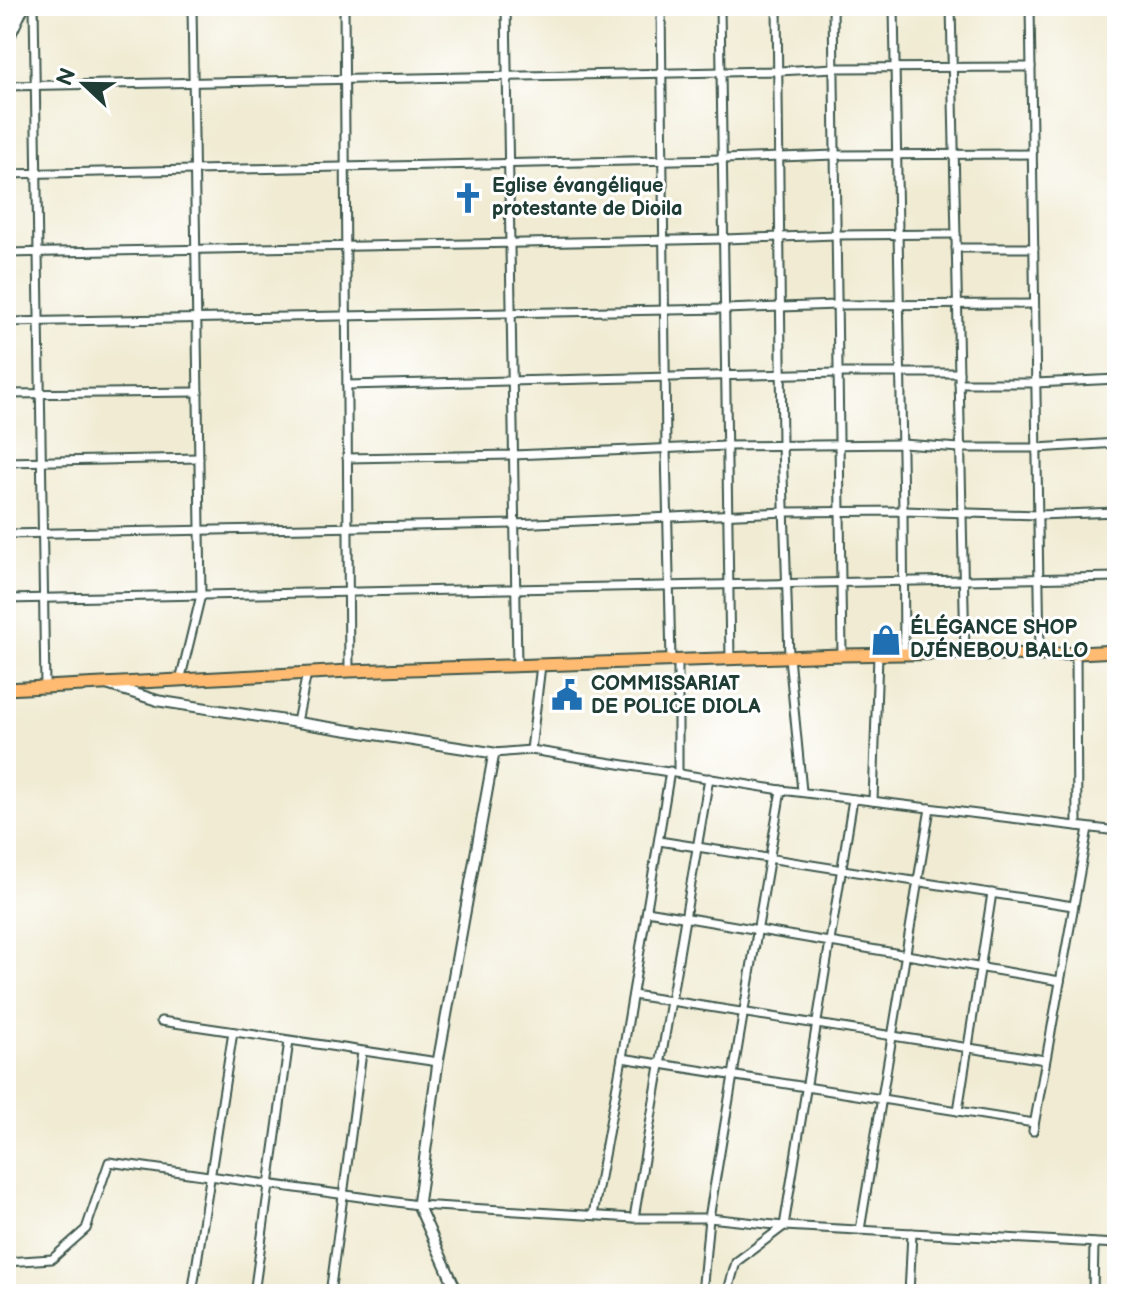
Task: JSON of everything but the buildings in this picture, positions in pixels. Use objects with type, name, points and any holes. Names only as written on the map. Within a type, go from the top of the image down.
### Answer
[{"type":"main road","points":[[6,689],[517,665],[842,655],[1040,655],[1117,651]]},
{"type":"street","points":[[6,44],[24,6]]},
{"type":"street","points":[[34,6],[45,686]]},
{"type":"street","points":[[180,681],[201,595],[192,6]]},
{"type":"street","points":[[344,6],[349,671]]},
{"type":"street","points":[[506,6],[517,665]]},
{"type":"street","points":[[593,1215],[674,772],[674,661],[666,449],[661,6]]},
{"type":"street","points":[[720,6],[730,660]]},
{"type":"street","points":[[777,6],[782,445],[789,657],[802,791]]},
{"type":"street","points":[[833,6],[842,655]]},
{"type":"street","points":[[894,6],[904,655]]},
{"type":"street","points":[[951,6],[965,653]]},
{"type":"street","points":[[1030,6],[1040,655]]},
{"type":"street","points":[[6,86],[834,68],[1031,67]]},
{"type":"street","points":[[6,174],[835,155],[1032,154]]},
{"type":"street","points":[[6,253],[956,234]]},
{"type":"street","points":[[956,248],[1034,248]]},
{"type":"street","points":[[6,322],[837,305],[1034,304]]},
{"type":"street","points":[[347,385],[959,373]]},
{"type":"street","points":[[959,383],[1117,379]]},
{"type":"street","points":[[6,394],[198,392]]},
{"type":"street","points":[[347,458],[726,446],[902,444],[1037,448],[1117,443]]},
{"type":"street","points":[[6,462],[199,458]]},
{"type":"street","points":[[6,534],[514,524],[785,512],[1038,515],[1117,512]]},
{"type":"street","points":[[6,599],[1117,577]]},
{"type":"street","points":[[1076,653],[1077,826]]},
{"type":"street","points":[[873,801],[878,655]]},
{"type":"street","points":[[531,750],[541,665]]},
{"type":"street","points":[[297,722],[307,673]]},
{"type":"street","points":[[106,685],[159,701],[494,753],[531,750],[781,790],[1117,831]]},
{"type":"street","points":[[458,1294],[418,1205],[438,1062],[494,753]]},
{"type":"street","points":[[634,1218],[709,778]]},
{"type":"street","points":[[702,1294],[709,1218],[781,790]]},
{"type":"street","points":[[727,1294],[736,1262],[784,1226],[853,799]]},
{"type":"street","points":[[860,1230],[930,808]]},
{"type":"street","points":[[622,1058],[958,1111],[1033,1127],[1088,828]]},
{"type":"street","points":[[659,841],[1073,906]]},
{"type":"street","points":[[958,1111],[992,893]]},
{"type":"street","points":[[647,911],[1060,981]]},
{"type":"street","points":[[633,995],[1045,1060]]},
{"type":"street","points":[[161,1021],[438,1062]]},
{"type":"street","points":[[192,1294],[233,1032]]},
{"type":"street","points":[[254,1294],[289,1041]]},
{"type":"street","points":[[330,1294],[362,1052]]},
{"type":"street","points":[[6,1262],[52,1259],[86,1229],[109,1162],[418,1205],[634,1218],[709,1218],[784,1226],[1117,1244]]},
{"type":"street","points":[[909,1294],[912,1233]]},
{"type":"street","points":[[1093,1294],[1094,1243]]},
{"type":"place","name":"Eglise évangélique protestante de Dioila","points":[[468,198]]},
{"type":"place","name":"ÉLÉGANCE SHOP DJÉNEBOU BALLO","points":[[886,640]]},
{"type":"place","name":"COMMISSARIAT DE POLICE DIOLA","points":[[567,695]]}]
